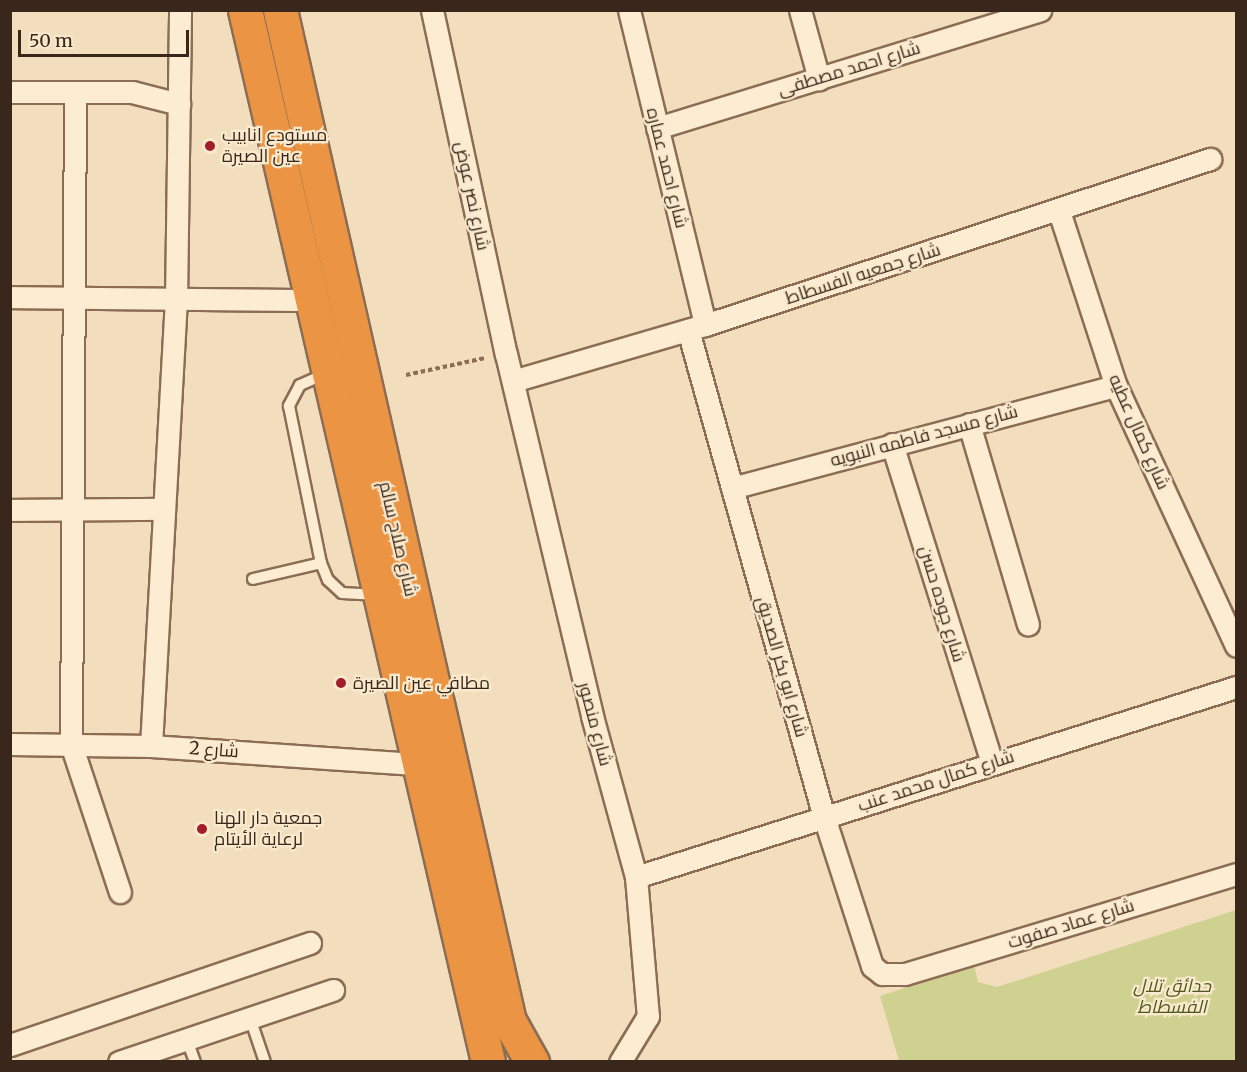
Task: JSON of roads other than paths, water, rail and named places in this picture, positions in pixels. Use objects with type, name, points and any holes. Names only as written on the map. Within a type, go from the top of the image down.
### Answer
[{"type":"highway","name":"شارع صلاح سالم","points":[[245,10],[488,1062]]},
{"type":"highway","name":"شارع صلاح سالم","points":[[280,10],[509,1021],[532,1062]]},
{"type":"street","points":[[151,746],[176,302],[180,10]]},
{"type":"street","name":"شارع نصر عوض","points":[[432,10],[513,381]]},
{"type":"street","name":"شارع احمد عماره","points":[[629,10],[657,128],[697,327]]},
{"type":"street","points":[[800,10],[819,79]]},
{"type":"street","name":"شارع احمد مصطفى","points":[[657,128],[1040,10]]},
{"type":"street","points":[[10,92],[132,92],[179,104]]},
{"type":"street","points":[[75,92],[71,744],[120,892]]},
{"type":"street","name":"شارع جمعيه الفسطاط","points":[[513,381],[697,327],[1059,211],[1210,159]]},
{"type":"street","name":"شارع كمال عطيه","points":[[1059,211],[1116,386],[1236,646]]},
{"type":"street","points":[[10,297],[73,297],[176,302],[312,300]]},
{"type":"street","name":"شارع ابو بكر الصديق","points":[[697,327],[732,488],[824,817],[872,966],[882,975],[905,974]]},
{"type":"street","name":"شارع منصور","points":[[513,381],[592,716],[636,877],[648,1016],[620,1062]]},
{"type":"street","name":"شارع مسجد فاطمه النبويه","points":[[732,488],[1116,386]]},
{"type":"street","points":[[969,424],[1028,625]]},
{"type":"street","name":"شارع جوده حسن","points":[[892,444],[992,763]]},
{"type":"street","points":[[10,510],[163,509]]},
{"type":"street","name":"شارع كمال محمد عنب","points":[[636,877],[1236,687]]},
{"type":"street","name":"شارع 2","points":[[10,744],[151,746],[418,764]]},
{"type":"street","name":"شارع عماد صفوت","points":[[905,974],[1236,874]]},
{"type":"street","points":[[10,1045],[310,943]]},
{"type":"street","points":[[119,1062],[333,990]]},
{"type":"lane","points":[[330,372],[300,386],[289,406],[321,563],[328,580],[342,593],[379,595]]},
{"type":"lane","points":[[253,579],[321,563]]},
{"type":"lane","points":[[250,1018],[265,1062]]},
{"type":"lane","points":[[187,1040],[195,1062]]},
{"type":"place","name":"مستودع انابيب عين الصيرة","points":[[210,146]]},
{"type":"place","name":"مطافي عين الصيرة","points":[[341,683]]},
{"type":"place","name":"جمعية دار الهنا لرعاية الأيتام","points":[[202,829]]},
{"type":"park label","name":"حدائق تلال الفسطاط","points":[[1172,997]]}]
